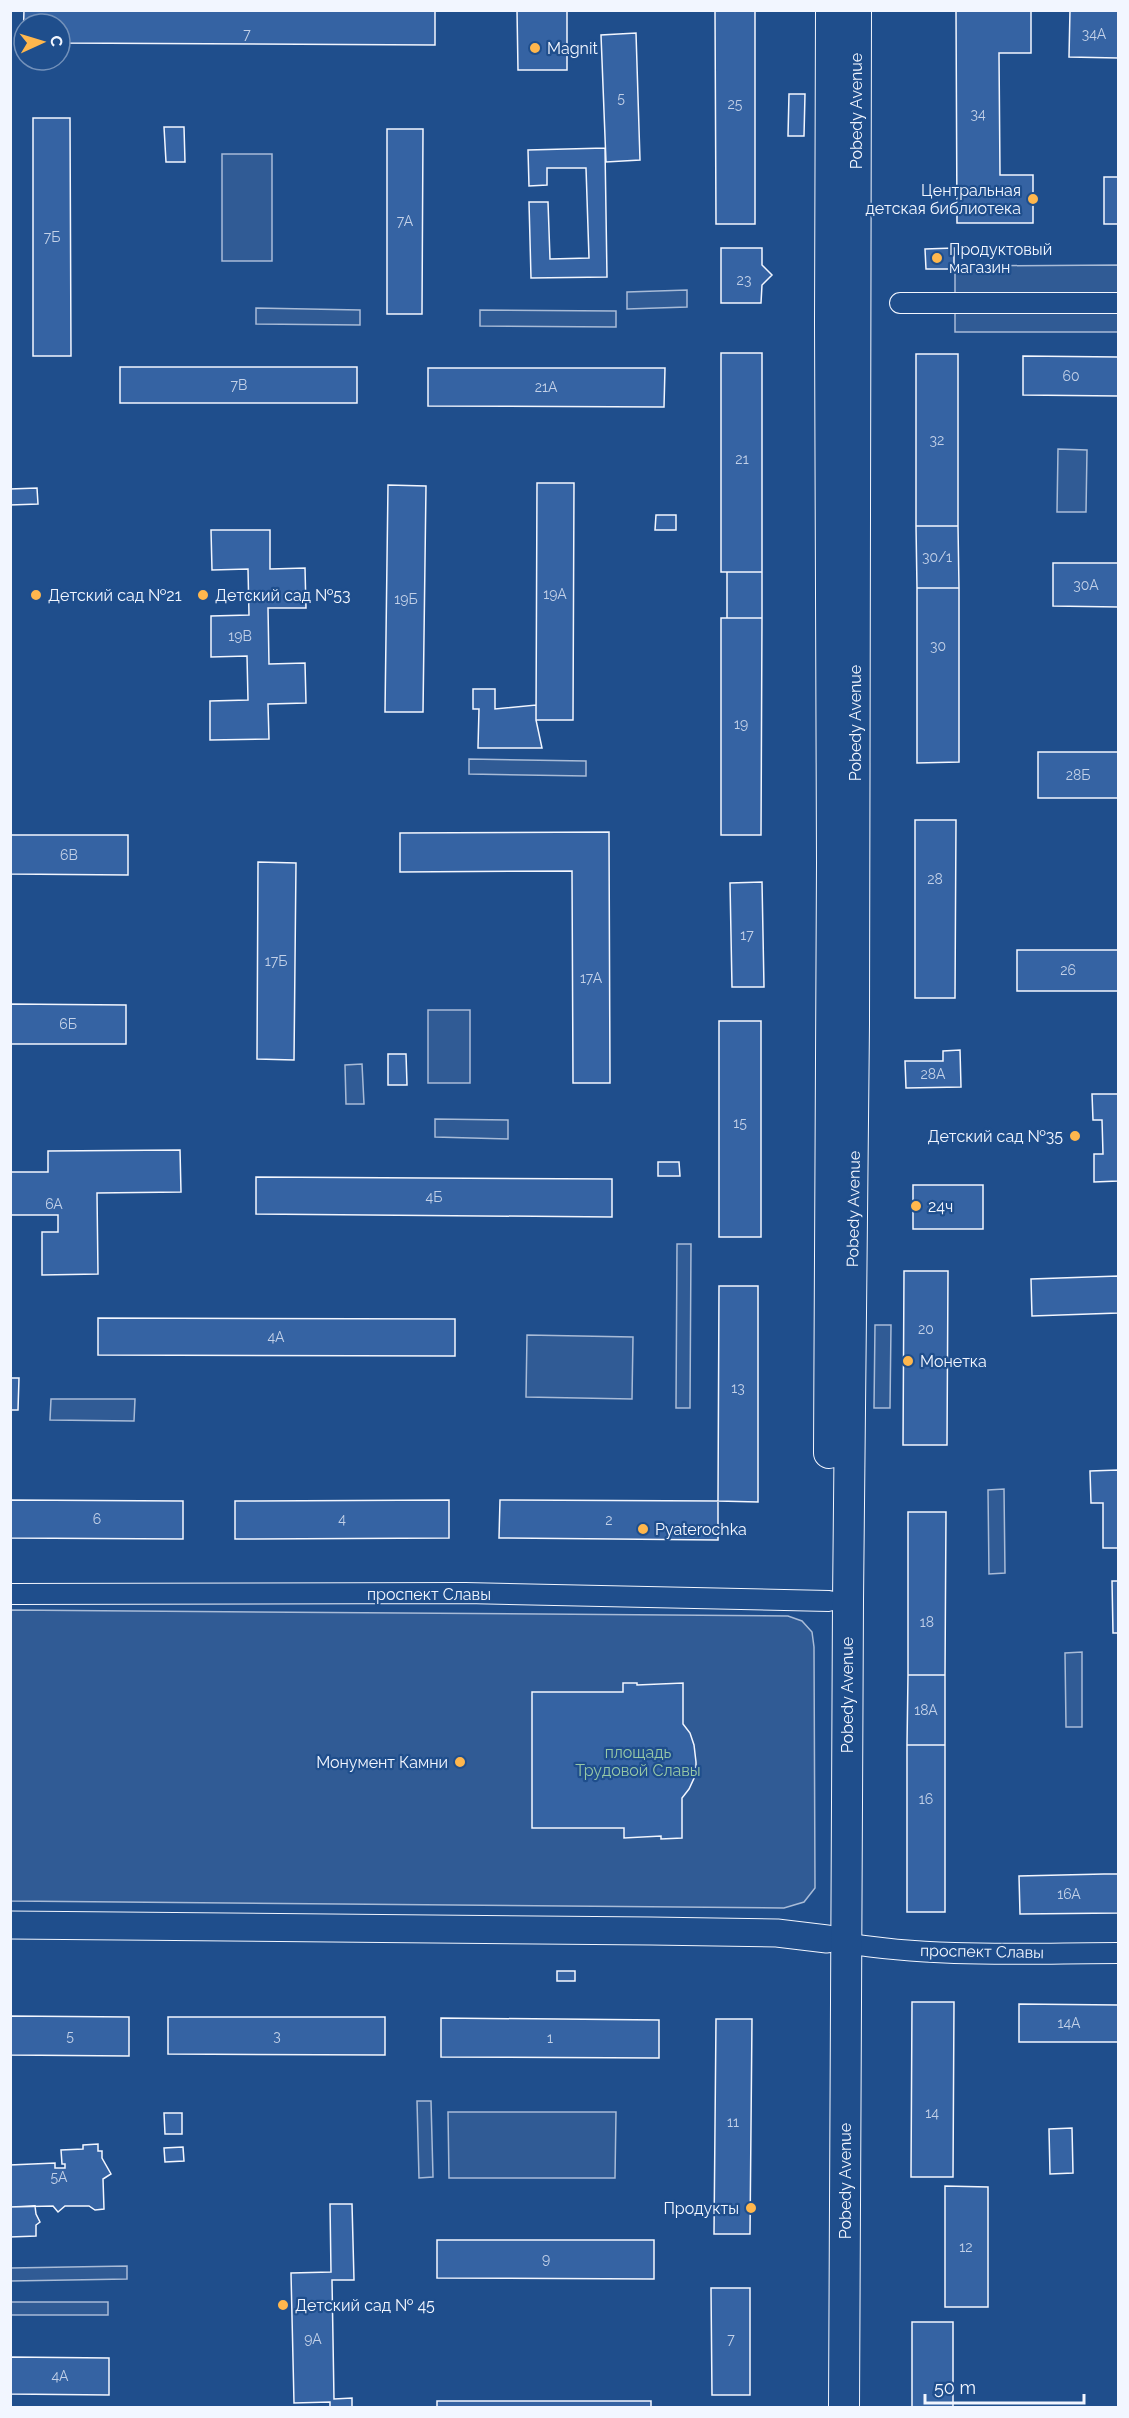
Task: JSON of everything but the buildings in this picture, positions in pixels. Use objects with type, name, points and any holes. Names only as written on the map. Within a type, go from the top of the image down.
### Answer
[{"type":"main road","name":"Pobedy Avenue","points":[[825,2408],[836,1941],[838,1601],[832,874],[831,10]]},
{"type":"main road","name":"Pobedy Avenue","points":[[838,1601],[854,1024],[856,10]]},
{"type":"main road","name":"проспект Славы","points":[[10,1925],[777,1933],[836,1941]]},
{"type":"main road","name":"Pobedy Avenue","points":[[836,1941],[844,2408]]},
{"type":"street","points":[[900,303],[1119,303]]},
{"type":"street","name":"проспект Славы","points":[[10,1594],[465,1593],[838,1601]]},
{"type":"street","name":"проспект Славы","points":[[836,1941],[894,1949],[1119,1953]]},
{"type":"shaded area","points":[[222,154],[272,154],[272,261],[222,261]]},
{"type":"shaded area","points":[[1118,265],[1118,332],[955,332],[955,266]]},
{"type":"shaded area","points":[[687,290],[687,307],[627,309],[627,292]]},
{"type":"shaded area","points":[[256,308],[360,310],[360,325],[256,324]]},
{"type":"shaded area","points":[[480,310],[616,311],[616,327],[480,326]]},
{"type":"shaded area","points":[[1058,449],[1087,450],[1086,512],[1057,512]]},
{"type":"shaded area","points":[[469,759],[586,761],[586,776],[469,774]]},
{"type":"shaded area","points":[[428,1010],[470,1010],[470,1083],[428,1083]]},
{"type":"shaded area","points":[[362,1064],[364,1104],[346,1104],[345,1065]]},
{"type":"shaded area","points":[[435,1119],[508,1120],[508,1139],[435,1137]]},
{"type":"shaded area","points":[[677,1244],[691,1244],[690,1408],[676,1408]]},
{"type":"shaded area","points":[[875,1325],[891,1325],[890,1408],[874,1408]]},
{"type":"shaded area","points":[[527,1335],[633,1337],[632,1399],[526,1397]]},
{"type":"shaded area","points":[[51,1399],[135,1399],[134,1421],[50,1420]]},
{"type":"shaded area","points":[[1004,1489],[1005,1573],[989,1574],[988,1490]]},
{"type":"shaded area","name":"площадь Трудовой Славы","points":[[11,1610],[788,1616],[802,1621],[812,1632],[814,1647],[815,1888],[804,1902],[784,1908],[11,1901]]},
{"type":"shaded area","points":[[1082,1652],[1082,1727],[1066,1727],[1065,1653]]},
{"type":"shaded area","points":[[417,2101],[431,2101],[433,2177],[419,2178]]},
{"type":"shaded area","points":[[448,2112],[616,2112],[615,2178],[449,2178]]},
{"type":"shaded area","points":[[127,2266],[127,2279],[11,2281],[11,2268]]},
{"type":"shaded area","points":[[11,2302],[108,2302],[108,2315],[11,2315]]},
{"type":"place","name":"Magnit","points":[[535,48]]},
{"type":"place","name":"Центральная детская библиотека","points":[[1033,199]]},
{"type":"place","name":"Продуктовый магазин","points":[[937,258]]},
{"type":"place","name":"Детский сад №21","points":[[36,595]]},
{"type":"place","name":"Детский сад №53","points":[[203,595]]},
{"type":"place","name":"Детский сад №35","points":[[1075,1136]]},
{"type":"place","name":"24ч","points":[[916,1206]]},
{"type":"place","name":"Монетка","points":[[908,1361]]},
{"type":"place","name":"Pyaterochka","points":[[643,1529]]},
{"type":"place","name":"Монумент Камни","points":[[460,1762]]},
{"type":"place","name":"Продукты","points":[[751,2208]]},
{"type":"place","name":"Детский сад № 45","points":[[283,2305]]}]
